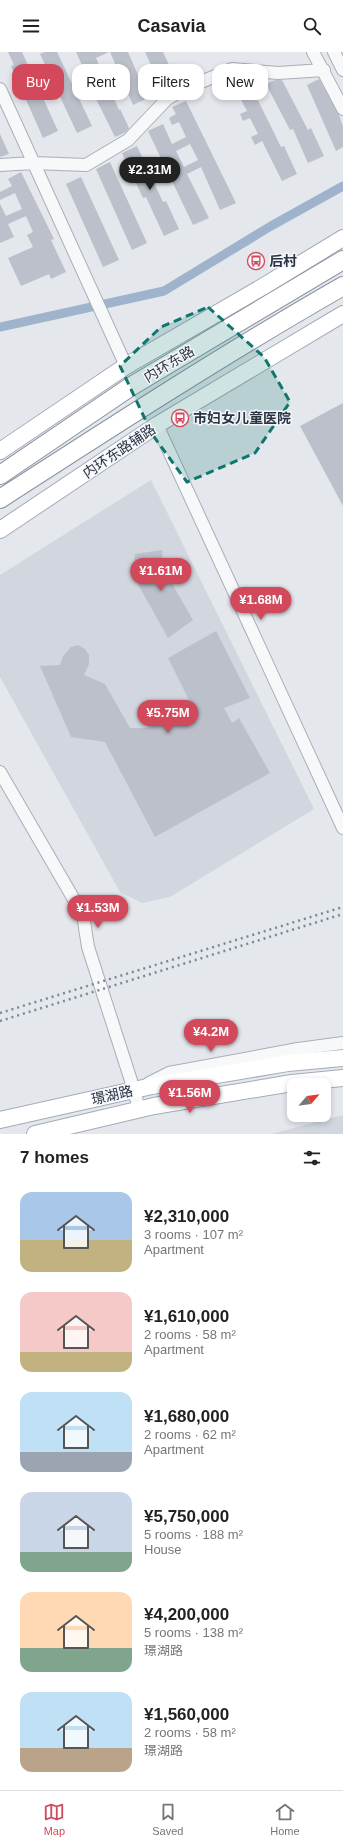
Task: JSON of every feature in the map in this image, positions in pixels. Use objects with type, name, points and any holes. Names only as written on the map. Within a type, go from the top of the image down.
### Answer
[{"type":"highway","points":[[290,291],[343,254]]},
{"type":"highway","name":"内环东路","points":[[0,475],[130,387],[343,260]]},
{"type":"highway","name":"内环东路","points":[[0,499],[145,405],[269,328],[343,286]]},
{"type":"highway","points":[[269,328],[343,295]]},
{"type":"main road","points":[[0,451],[126,366],[264,286],[343,238]]},
{"type":"main road","name":"内环东路辅路","points":[[0,530],[157,425],[343,314]]},
{"type":"main road","name":"璟湖路","points":[[0,1120],[134,1090],[288,1063],[343,1058]]},
{"type":"main road","name":"璟湖路","points":[[34,1134],[139,1109],[292,1083],[343,1078]]},
{"type":"street","points":[[313,52],[324,70],[343,109]]},
{"type":"street","points":[[334,52],[343,70]]},
{"type":"street","points":[[0,165],[34,163],[86,165],[128,140],[167,98],[232,69],[278,73],[324,70]]},
{"type":"street","points":[[0,89],[126,366]]},
{"type":"street","points":[[157,425],[343,828]]},
{"type":"street","points":[[0,772],[83,915],[88,947],[139,1109]]},
{"type":"street","points":[[134,1090],[169,1073],[298,1049],[343,1043]]},
{"type":"highlighted area","points":[[208,307],[264,357],[290,402],[255,453],[187,482],[152,434],[120,366],[161,327]]},
{"type":"shaded area","points":[[151,480],[314,809],[170,897],[142,903],[120,892],[0,677],[0,575]]},
{"type":"shaded area","points":[[343,1115],[343,1134],[271,1134],[316,1122],[331,1122],[331,1118]]},
{"type":"building","points":[[8,52],[22,52],[27,64],[14,64]]},
{"type":"building","points":[[45,52],[57,52],[63,64],[45,64],[40,54]]},
{"type":"building","points":[[76,52],[109,52],[96,58],[99,64],[81,64]]},
{"type":"building","points":[[110,52],[128,52],[138,75],[138,100],[144,100],[133,105],[130,98],[130,64],[115,64]]},
{"type":"building","points":[[145,52],[163,52],[169,64],[150,64]]},
{"type":"building","points":[[64,67],[72,84],[72,100],[80,100],[92,126],[77,133],[62,100],[64,100]]},
{"type":"building","points":[[319,79],[339,115],[343,127],[343,147],[336,151],[307,85]]},
{"type":"building","points":[[275,80],[282,80],[308,130],[311,128],[324,156],[308,163],[293,129],[290,130],[268,88],[268,83]]},
{"type":"building","points":[[26,100],[44,100],[58,131],[43,138]]},
{"type":"building","points":[[96,100],[115,100],[119,110],[120,109],[129,128],[126,132],[115,137]]},
{"type":"building","points":[[241,100],[258,100],[281,147],[284,146],[297,174],[282,181],[262,141],[255,145],[251,137],[258,134],[250,118],[243,121],[240,114],[247,111]]},
{"type":"building","points":[[186,101],[236,203],[220,210],[201,167],[187,174],[209,218],[193,225],[148,131],[163,124],[172,144],[186,137],[179,122],[172,125],[169,118],[176,114],[172,107]],"holes":[[[190,144],[198,160],[184,167],[176,151]]]},
{"type":"building","points":[[0,134],[9,154],[0,157]]},
{"type":"building","points":[[137,146],[163,202],[166,201],[179,229],[164,236],[146,197],[143,198],[122,153]]},
{"type":"building","points":[[110,162],[147,243],[132,250],[96,169]]},
{"type":"building","points":[[21,172],[54,239],[51,240],[66,272],[51,279],[49,274],[21,286],[8,258],[33,247],[27,235],[33,232],[26,216],[8,224],[14,237],[0,243],[0,204],[6,216],[22,209],[15,193],[0,200],[0,192],[12,186],[8,179]]},
{"type":"building","points":[[81,177],[119,260],[103,267],[66,184]]},
{"type":"building","points":[[343,403],[343,506],[300,426]]},
{"type":"building","points":[[162,550],[163,568],[193,620],[168,638],[135,579],[135,554]]},
{"type":"building","points":[[216,631],[250,698],[224,708],[232,723],[239,718],[270,773],[155,837],[105,742],[71,737],[40,666],[60,665],[63,656],[71,647],[78,645],[85,649],[89,655],[89,664],[84,675],[105,684],[130,728],[147,728],[195,712],[168,658]]},
{"type":"waterway","points":[[0,327],[164,291],[271,226],[343,186]]},
{"type":"railway","points":[[0,1013],[343,907]]},
{"type":"railway","points":[[0,1021],[343,914]]},
{"type":"place","name":"后村","points":[[256,261]]},
{"type":"place","name":"市妇女儿童医院","points":[[180,418]]}]
